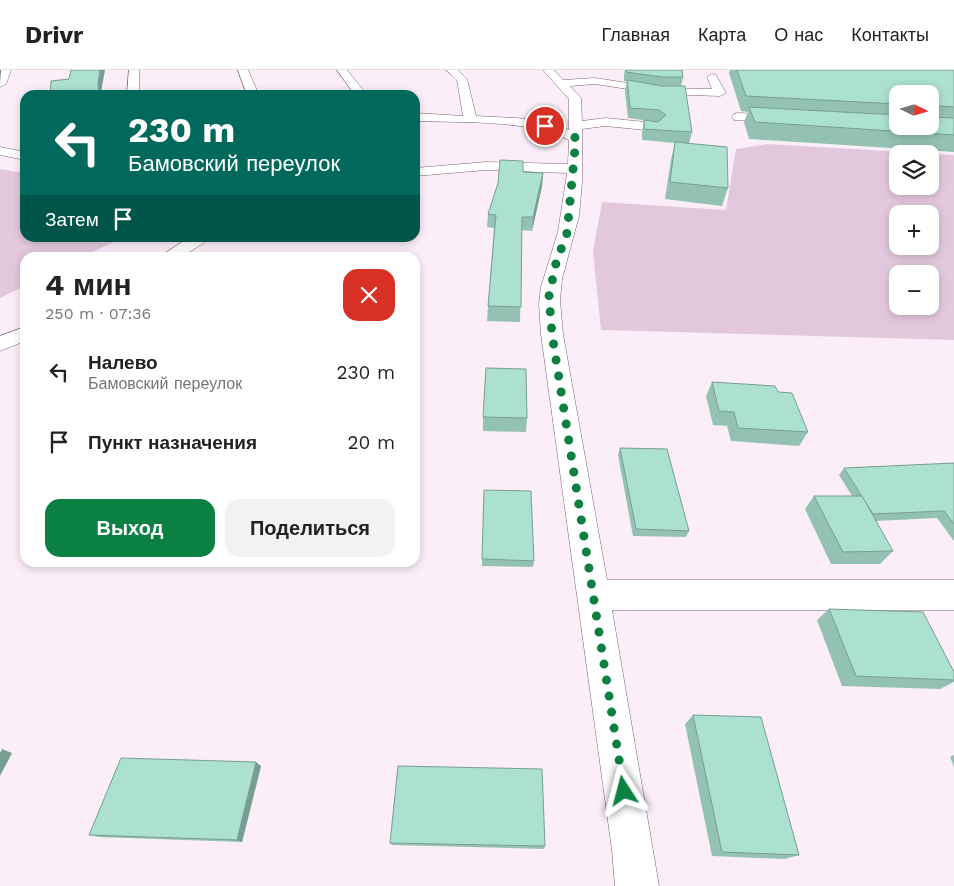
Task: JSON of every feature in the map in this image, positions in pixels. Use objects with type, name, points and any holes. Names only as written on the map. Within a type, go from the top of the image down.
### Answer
[{"type":"street","points":[[0,84],[6,70]]},
{"type":"street","points":[[133,90],[134,70]]},
{"type":"street","points":[[243,70],[250,90]]},
{"type":"street","points":[[342,70],[357,90]]},
{"type":"street","points":[[452,70],[462,79],[470,119]]},
{"type":"street","points":[[548,70],[569,90],[576,132],[567,233],[556,263],[549,296],[553,343],[633,850],[637,886]]},
{"type":"street","points":[[569,90],[595,81],[660,91],[720,93],[712,77]]},
{"type":"street","points":[[420,117],[533,123],[576,132],[605,122],[656,127]]},
{"type":"street","points":[[738,117],[798,120]]},
{"type":"street","points":[[0,151],[20,155]]},
{"type":"street","points":[[420,172],[486,166],[574,169]]},
{"type":"street","points":[[177,252],[193,242]]},
{"type":"street","points":[[0,344],[20,335]]},
{"type":"street","points":[[593,595],[954,595]]},
{"type":"shaded area","points":[[768,144],[889,151],[889,195],[939,195],[939,154],[954,155],[954,340],[601,330],[593,251],[602,202],[726,210],[736,149]]},
{"type":"shaded area","points":[[0,169],[20,172],[20,242],[114,242],[93,252],[20,252],[20,288],[0,298]]},
{"type":"building","points":[[71,70],[100,70],[99,90],[50,90],[51,81],[69,79]]},
{"type":"building","points":[[626,70],[682,70],[683,77],[662,77],[626,72]]},
{"type":"building","points":[[737,70],[954,70],[954,107],[939,106],[939,85],[889,85],[889,104],[746,96]]},
{"type":"building","points":[[627,80],[662,86],[685,86],[692,132],[644,129],[644,120],[658,122],[666,115],[659,110],[630,108]]},
{"type":"building","points":[[749,107],[889,115],[889,131],[755,122]]},
{"type":"building","points":[[939,117],[954,118],[954,135],[939,134]]},
{"type":"building","points":[[675,142],[727,147],[728,188],[670,182]]},
{"type":"building","points":[[500,160],[523,161],[523,172],[543,173],[533,217],[522,217],[521,307],[488,306],[496,215],[488,214],[498,183]]},
{"type":"building","points":[[486,368],[526,369],[527,418],[483,417]]},
{"type":"building","points":[[712,382],[775,386],[778,392],[792,393],[808,432],[738,428],[734,412],[719,411]]},
{"type":"building","points":[[620,448],[667,449],[689,531],[636,529]]},
{"type":"building","points":[[954,463],[954,524],[944,511],[873,514],[844,468]]},
{"type":"building","points":[[484,490],[531,491],[534,561],[482,559]]},
{"type":"building","points":[[814,496],[862,496],[893,551],[843,552]]},
{"type":"building","points":[[829,609],[923,612],[954,672],[954,680],[856,676]]},
{"type":"building","points":[[693,715],[761,717],[799,855],[722,852]]},
{"type":"building","points":[[121,758],[256,762],[237,840],[89,835]]},
{"type":"building","points":[[398,766],[542,769],[545,846],[390,843]]},
{"type":"route","points":[[545,126],[557,128],[576,138],[567,233],[556,263],[549,296],[552,334],[568,443],[624,791]]}]
